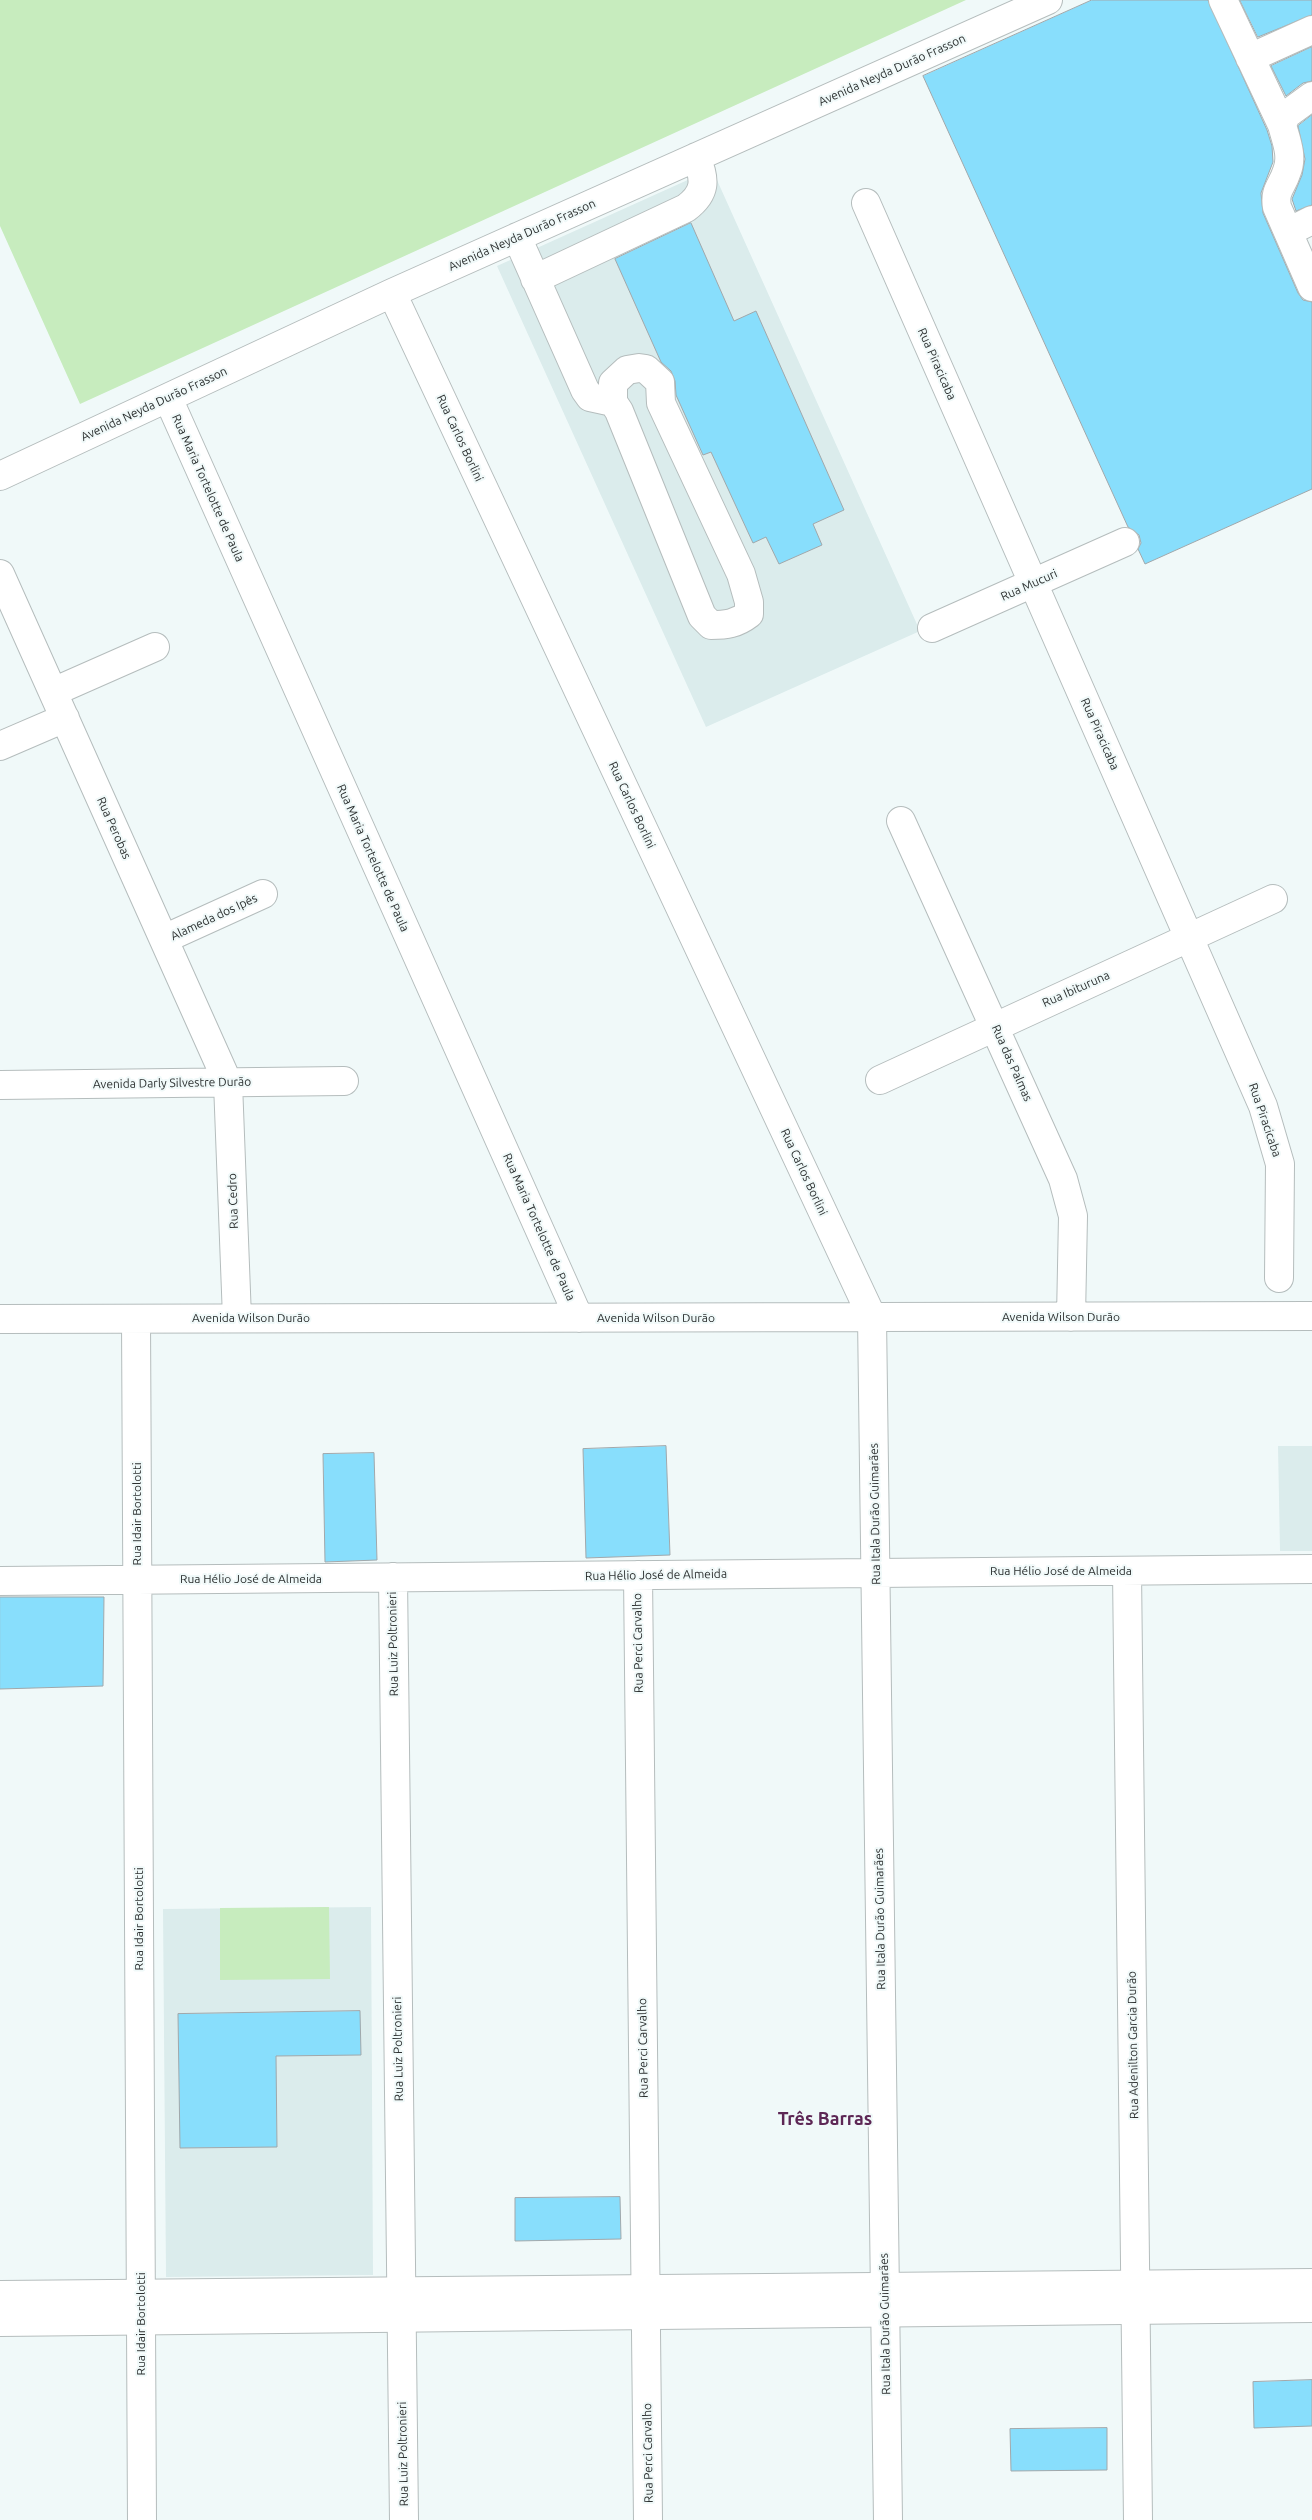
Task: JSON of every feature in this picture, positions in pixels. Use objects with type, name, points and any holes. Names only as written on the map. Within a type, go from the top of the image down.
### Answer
[{"type":"street","name":"Avenida Neyda Durão Frasson","points":[[0,476],[392,293],[1048,0]]},
{"type":"street","points":[[1231,2],[1250,58],[1282,125],[1290,154],[1300,158],[1288,170],[1275,196],[1288,232],[1311,282]]},
{"type":"street","points":[[1250,58],[1312,30]]},
{"type":"street","points":[[1282,125],[1286,115],[1312,96]]},
{"type":"street","points":[[535,279],[686,208],[697,199],[703,187],[702,170],[696,157]]},
{"type":"street","name":"Rua Piracicaba","points":[[866,203],[1263,1106],[1280,1164],[1279,1278]]},
{"type":"street","points":[[1288,232],[1312,220]]},
{"type":"street","points":[[517,237],[585,390],[590,397],[616,407],[626,417],[643,418],[651,414],[661,403]]},
{"type":"street","name":"Rua Carlos Borlini","points":[[392,293],[872,1317]]},
{"type":"street","points":[[646,369],[660,382],[661,403],[741,574],[749,602],[749,614],[738,622],[711,625],[702,616],[616,407],[611,392],[616,378],[627,370],[646,369]]},
{"type":"street","name":"Rua Maria Tortelotte de Paula","points":[[168,398],[579,1318]]},
{"type":"street","name":"Rua Mucuri","points":[[932,628],[1125,542]]},
{"type":"street","name":"Rua Perobas","points":[[0,574],[228,1083]]},
{"type":"street","points":[[53,692],[155,647]]},
{"type":"street","points":[[0,746],[65,718]]},
{"type":"street","name":"Rua das Palmas","points":[[901,821],[1063,1179],[1073,1216],[1071,1317]]},
{"type":"street","name":"Alameda dos Ipês","points":[[164,939],[263,894]]},
{"type":"street","name":"Rua Ibituruna","points":[[880,1080],[1273,899]]},
{"type":"street","name":"Avenida Darly Silvestre Durão","points":[[0,1085],[344,1081]]},
{"type":"street","name":"Rua Cedro","points":[[228,1083],[237,1318]]},
{"type":"street","name":"Avenida Wilson Durão","points":[[0,1319],[1312,1316]]},
{"type":"street","name":"Rua Itala Durão Guimarães","points":[[872,1317],[888,2520]]},
{"type":"street","name":"Rua Idair Bortolotti","points":[[136,1319],[142,2520]]},
{"type":"street","name":"Rua Hélio José de Almeida","points":[[0,1581],[1312,1569]]},
{"type":"street","name":"Rua Adenilton Garcia Durão","points":[[1127,1571],[1138,2520]]},
{"type":"street","name":"Rua Perci Carvalho","points":[[638,1575],[648,2520]]},
{"type":"street","name":"Rua Luiz Poltronieri","points":[[392,1577],[404,2520]]},
{"type":"street","points":[[0,2295],[141,2307],[401,2305],[1135,2297],[1312,2283]]},
{"type":"street","points":[[1135,2297],[1312,2308]]},
{"type":"street","points":[[0,2322],[141,2307]]},
{"type":"shaded area","points":[[712,169],[920,631],[706,727],[497,266]]},
{"type":"shaded area","points":[[1278,1446],[1312,1446],[1312,1551],[1280,1551]]},
{"type":"shaded area","points":[[371,1907],[373,2275],[166,2277],[163,1909]]},
{"type":"green space","points":[[0,0],[966,0],[80,404],[0,226]]},
{"type":"green space","points":[[329,1907],[330,1979],[220,1980],[220,1908]]},
{"type":"building","points":[[1092,0],[1208,0],[1267,130],[1272,146],[1273,162],[1261,193],[1263,213],[1298,293],[1303,300],[1312,302],[1312,489],[1145,564],[1138,549],[1141,543],[1139,535],[1128,527],[923,76]]},
{"type":"building","points":[[1240,0],[1312,0],[1312,15],[1258,37]]},
{"type":"building","points":[[1312,47],[1312,81],[1303,83],[1286,96],[1271,66]]},
{"type":"building","points":[[1312,115],[1312,205],[1296,211],[1292,199],[1302,175],[1305,159],[1298,126]]},
{"type":"building","points":[[691,223],[734,321],[756,311],[844,510],[813,524],[822,545],[779,564],[766,537],[753,543],[711,452],[703,455],[676,395],[675,381],[671,371],[661,362],[615,259]]},
{"type":"building","points":[[666,1446],[670,1555],[586,1558],[583,1449]]},
{"type":"building","points":[[374,1453],[377,1560],[325,1562],[323,1454]]},
{"type":"building","points":[[0,1597],[104,1597],[103,1686],[0,1689]]},
{"type":"building","points":[[360,2011],[361,2055],[276,2056],[277,2147],[180,2148],[178,2014]]},
{"type":"building","points":[[620,2197],[621,2239],[515,2241],[515,2198]]},
{"type":"building","points":[[1312,2380],[1312,2426],[1254,2428],[1253,2382]]},
{"type":"building","points":[[1107,2428],[1107,2470],[1011,2471],[1010,2429]]},
{"type":"district","name":"Três Barras","points":[[825,2119]]}]
